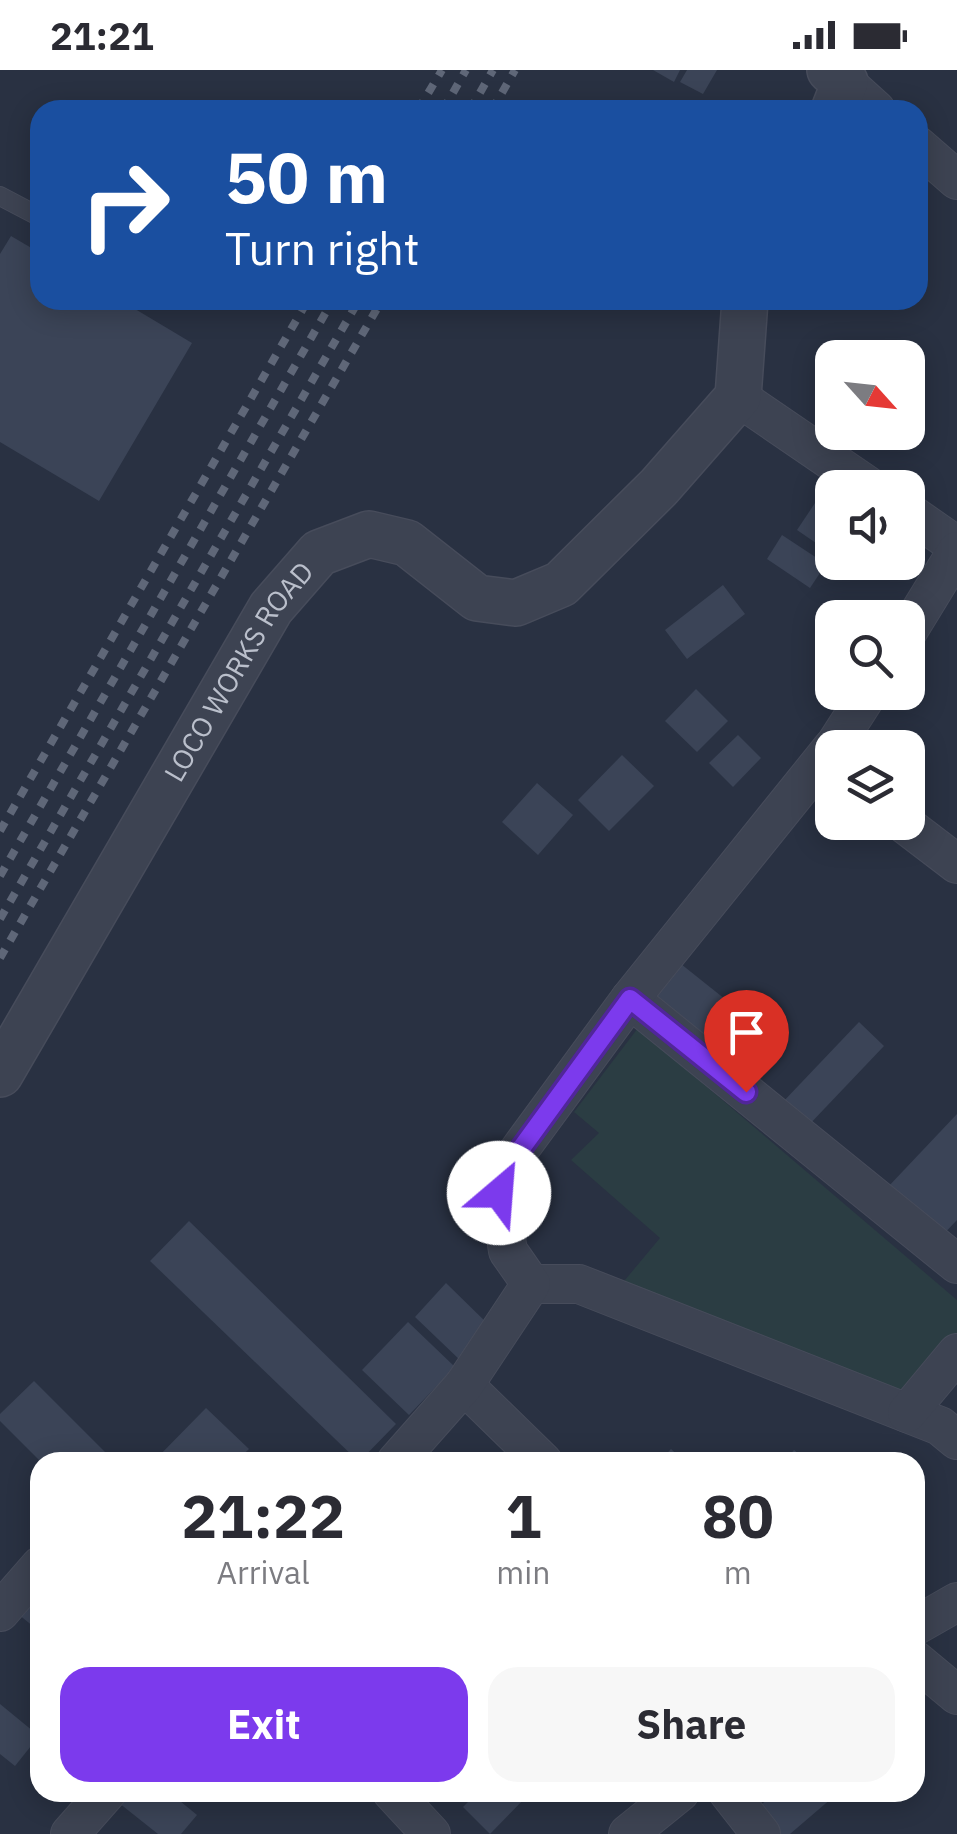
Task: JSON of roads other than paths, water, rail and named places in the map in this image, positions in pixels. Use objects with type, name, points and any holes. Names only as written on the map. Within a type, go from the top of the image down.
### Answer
[{"type":"street","points":[[928,155],[957,180]]},
{"type":"street","points":[[744,310],[738,396],[845,470]]},
{"type":"street","name":"LOCO WORKS ROAD","points":[[0,1074],[271,608],[319,553],[369,534],[407,543],[478,598],[516,603],[560,584],[659,487],[738,396]]},
{"type":"street","points":[[925,525],[957,549],[925,603]]},
{"type":"street","points":[[531,1284],[508,1251],[499,1193],[520,1150],[630,999],[815,774]]},
{"type":"street","points":[[925,840],[957,864]]},
{"type":"street","points":[[630,999],[957,1264]]},
{"type":"street","points":[[405,1452],[464,1385],[531,1284]]},
{"type":"street","points":[[531,1284],[580,1284],[940,1426],[957,1440]]},
{"type":"street","points":[[906,1412],[957,1353]]},
{"type":"street","points":[[464,1385],[533,1452]]},
{"type":"street","points":[[0,1612],[30,1578]]},
{"type":"street","points":[[925,1620],[957,1602]]},
{"type":"street","points":[[925,1668],[957,1694]]},
{"type":"street","points":[[70,1834],[98,1802]]},
{"type":"street","points":[[401,1802],[431,1834]]},
{"type":"street","points":[[628,1834],[668,1802]]},
{"type":"street","points":[[736,1802],[761,1834]]},
{"type":"lane","points":[[0,196],[30,212]]},
{"type":"railway","points":[[424,100],[442,70]]},
{"type":"railway","points":[[449,100],[466,70]]},
{"type":"railway","points":[[476,100],[493,70]]},
{"type":"railway","points":[[498,100],[515,70]]},
{"type":"railway","points":[[0,831],[302,310]]},
{"type":"railway","points":[[0,876],[327,310]]},
{"type":"railway","points":[[0,919],[353,310]]},
{"type":"railway","points":[[0,958],[376,310]]}]
